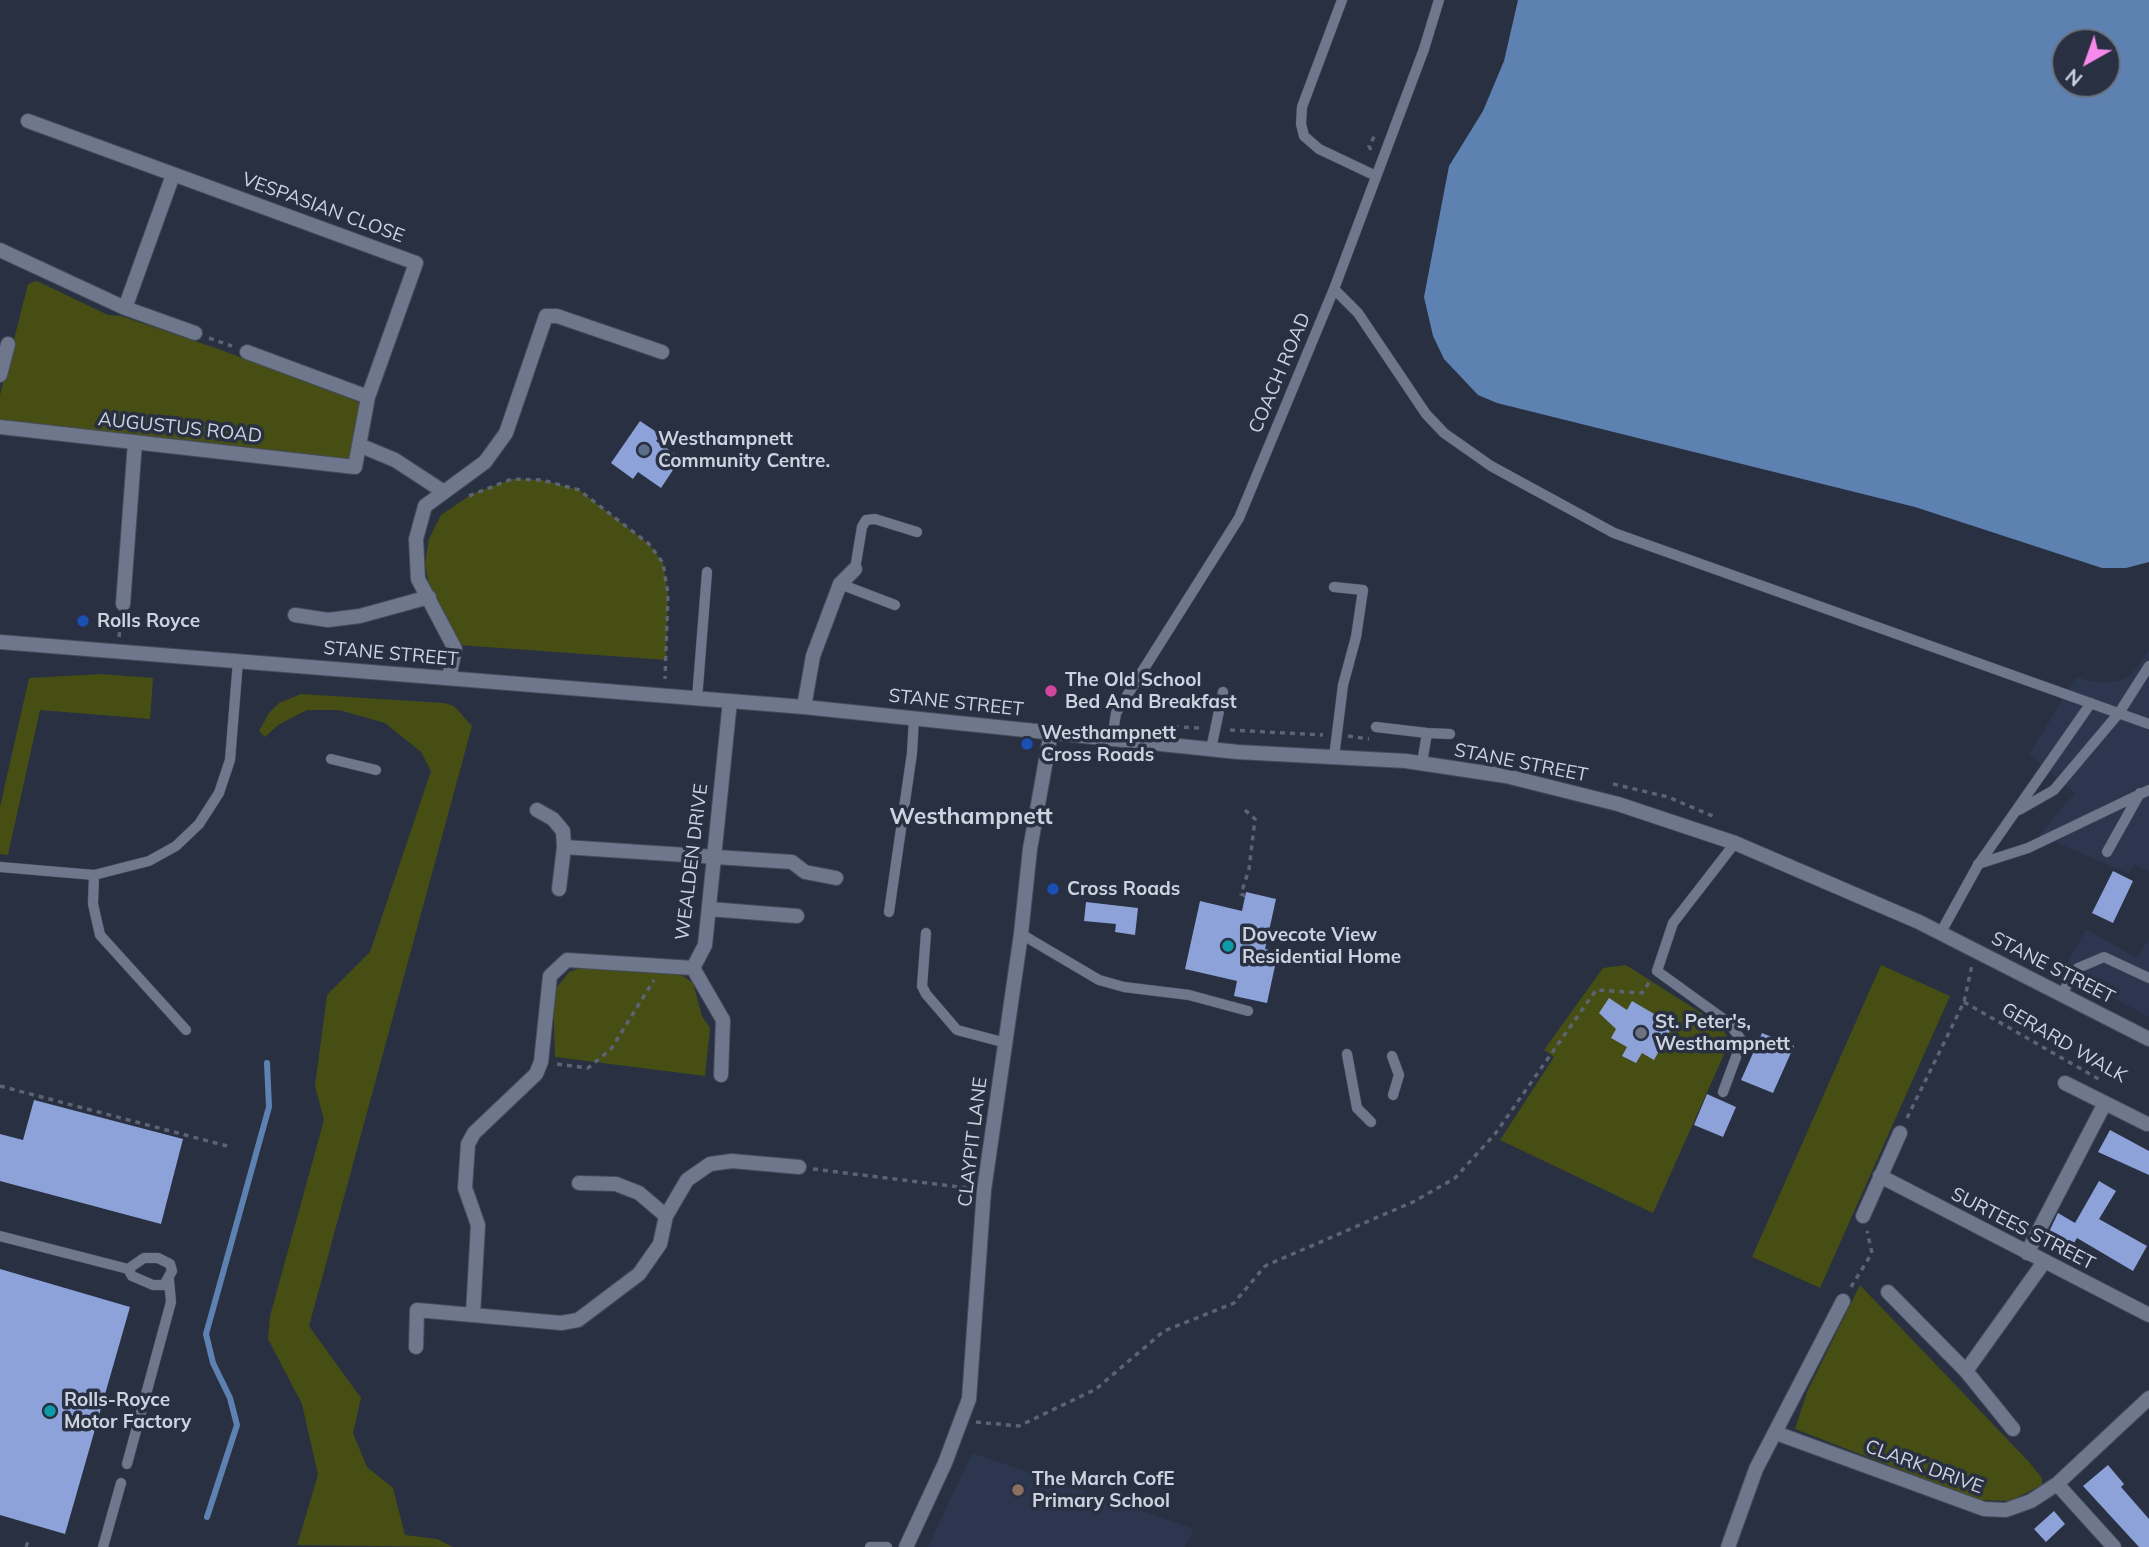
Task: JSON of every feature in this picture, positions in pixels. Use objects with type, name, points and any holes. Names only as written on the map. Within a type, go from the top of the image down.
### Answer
[{"type":"street","name":"VESPASIAN CLOSE","points":[[28,121],[416,263],[368,397],[355,467]]},
{"type":"street","points":[[125,308],[173,175]]},
{"type":"street","points":[[0,250],[125,308],[195,332]]},
{"type":"street","points":[[449,678],[455,649],[418,579],[416,539],[425,506],[485,462],[506,433],[546,316],[557,316],[662,352]]},
{"type":"street","points":[[0,375],[8,344]]},
{"type":"street","points":[[247,352],[368,397]]},
{"type":"street","name":"AUGUSTUS ROAD","points":[[0,427],[355,467]]},
{"type":"street","points":[[123,604],[135,442]]},
{"type":"street","points":[[359,446],[395,460],[444,492]]},
{"type":"street","points":[[804,707],[813,656],[840,584],[855,569]]},
{"type":"street","points":[[295,615],[328,620],[360,616],[429,597]]},
{"type":"street","name":"STANE STREET","points":[[0,642],[449,678],[697,691],[730,701],[1211,749],[1422,763],[1555,786],[1668,819],[1735,843],[1941,932],[2149,1039]]},
{"type":"street","name":"WEALDEN DRIVE","points":[[541,1062],[550,976],[567,960],[693,968],[705,945],[730,701]]},
{"type":"street","name":"CLAYPIT LANE","points":[[906,1547],[969,1399],[984,1190],[1021,934],[1030,849],[1051,732]]},
{"type":"street","points":[[537,810],[553,819],[562,831],[564,848],[559,889]]},
{"type":"street","points":[[564,848],[792,862],[805,872],[836,878]]},
{"type":"street","name":"WEALDEN DRIVE","points":[[709,909],[797,916]]},
{"type":"street","points":[[693,968],[723,1020],[721,1075]]},
{"type":"street","points":[[473,1314],[478,1224],[465,1188],[468,1144],[474,1133],[536,1074],[541,1062]]},
{"type":"street","points":[[2065,1083],[2147,1124]]},
{"type":"street","points":[[2027,1253],[2105,1103]]},
{"type":"street","points":[[1863,1216],[1900,1133]]},
{"type":"street","points":[[416,1347],[417,1310],[561,1323],[578,1320],[639,1274],[660,1244],[666,1216],[687,1180],[710,1164],[732,1161],[799,1167]]},
{"type":"street","name":"SURTEES STREET","points":[[1880,1176],[2149,1315]]},
{"type":"street","points":[[579,1183],[616,1184],[639,1193],[666,1216]]},
{"type":"street","points":[[1966,1371],[2044,1262]]},
{"type":"street","points":[[1888,1292],[1966,1371],[2013,1429]]},
{"type":"street","points":[[1728,1547],[1756,1469],[1843,1301]]},
{"type":"street","name":"CLARK DRIVE","points":[[1776,1433],[1984,1510],[2006,1510],[2031,1501],[2057,1484],[2149,1398]]},
{"type":"street","points":[[2057,1484],[2114,1547]]},
{"type":"lane","points":[[1342,0],[1302,107],[1301,124],[1304,136],[1319,149],[1376,176]]},
{"type":"lane","name":"COACH ROAD","points":[[1112,739],[1116,713],[1239,518],[1334,289],[1424,49],[1439,0]]},
{"type":"lane","points":[[1334,289],[1358,313],[1426,414],[1444,433],[1491,466],[1603,527],[2149,724]]},
{"type":"lane","points":[[855,569],[862,527],[866,520],[875,519],[917,531]]},
{"type":"lane","points":[[697,691],[707,572]]},
{"type":"lane","points":[[840,584],[894,605]]},
{"type":"lane","points":[[1334,587],[1363,590],[1356,637],[1343,685],[1334,757]]},
{"type":"lane","points":[[0,867],[94,875],[149,861],[176,846],[199,824],[219,793],[230,760],[238,661]]},
{"type":"lane","points":[[2018,810],[2054,790],[2119,713],[2149,666]]},
{"type":"lane","points":[[1211,749],[1223,692]]},
{"type":"lane","points":[[1941,932],[1978,865],[2091,703]]},
{"type":"lane","points":[[889,912],[912,753],[914,718]]},
{"type":"lane","points":[[1376,727],[1450,734]]},
{"type":"lane","points":[[1422,763],[1427,733]]},
{"type":"lane","points":[[331,759],[376,770]]},
{"type":"lane","points":[[1978,865],[2073,828],[2145,791]]},
{"type":"lane","points":[[2107,852],[2145,791]]},
{"type":"lane","points":[[1723,1092],[1741,1041],[1729,1023],[1657,971],[1673,923],[1735,843]]},
{"type":"lane","points":[[94,875],[96,921],[106,944],[186,1030]]},
{"type":"lane","points":[[926,933],[922,986],[926,994],[957,1030],[1006,1043]]},
{"type":"lane","points":[[1021,934],[1098,980],[1124,987],[1189,995],[1248,1011]]},
{"type":"lane","points":[[2062,993],[2078,968],[2104,957],[2149,978]]},
{"type":"lane","points":[[1347,1054],[1357,1108],[1371,1122]]},
{"type":"lane","points":[[1392,1056],[1399,1074],[1393,1095]]},
{"type":"lane","points":[[0,1236],[128,1269],[132,1276],[153,1285],[164,1286],[172,1271],[170,1264],[158,1258],[144,1258],[128,1269]]},
{"type":"lane","points":[[127,1464],[171,1302],[169,1280]]},
{"type":"lane","points":[[103,1547],[121,1483]]},
{"type":"lane","points":[[870,1547],[887,1547]]},
{"type":"path","points":[[195,332],[247,352]]},
{"type":"path","points":[[462,501],[512,480],[542,480],[579,490],[649,544],[663,563],[668,594],[665,682],[697,691]]},
{"type":"path","points":[[118,651],[123,604]]},
{"type":"path","points":[[1166,726],[1377,739]]},
{"type":"path","points":[[1068,755],[1088,751]]},
{"type":"path","points":[[1603,781],[1668,797],[1719,819]]},
{"type":"path","points":[[1245,810],[1255,819],[1249,869],[1241,894],[1246,896]]},
{"type":"path","points":[[1900,1133],[1964,1002],[1972,964]]},
{"type":"path","points":[[541,1062],[589,1068],[611,1049],[661,968]]},
{"type":"path","points":[[961,1420],[1019,1426],[1096,1389],[1164,1331],[1234,1303],[1265,1266],[1415,1201],[1455,1178],[1496,1134],[1596,990],[1642,993],[1657,971]]},
{"type":"path","name":"GERARD WALK","points":[[1964,1002],[2103,1082]]},
{"type":"path","points":[[0,1086],[227,1146]]},
{"type":"path","points":[[799,1167],[984,1190]]},
{"type":"path","points":[[1843,1301],[1872,1252],[1863,1216]]},
{"type":"shaded area","points":[[2149,650],[2149,872],[2134,864],[2129,874],[2039,835],[2075,793],[2029,755],[2076,677],[2094,682],[2116,682],[2130,676]]},
{"type":"shaded area","points":[[2086,929],[2137,958],[2149,939],[2149,1017],[2063,971]]},
{"type":"shaded area","name":"The March CofE Primary School","points":[[972,1453],[1194,1528],[1185,1547],[928,1547]]},
{"type":"green space","points":[[37,281],[108,315],[121,316],[224,351],[361,403],[351,461],[0,422],[0,395],[28,284]]},
{"type":"green space","points":[[512,479],[542,480],[579,490],[649,544],[663,563],[668,594],[666,660],[459,645],[429,585],[425,563],[429,539],[441,515],[472,494]]},
{"type":"green space","points":[[101,674],[153,678],[150,719],[40,710],[8,855],[0,854],[0,807],[29,678]]},
{"type":"green space","points":[[301,694],[444,703],[454,706],[472,726],[309,1326],[361,1398],[353,1433],[367,1467],[393,1488],[405,1535],[437,1539],[453,1547],[297,1545],[318,1475],[302,1404],[268,1339],[270,1316],[324,1120],[315,1086],[327,995],[370,952],[431,771],[421,752],[385,723],[339,710],[307,710],[278,725],[265,737],[259,731],[269,713],[279,703]]},
{"type":"green space","points":[[1626,965],[1720,1025],[1730,1041],[1653,1213],[1500,1140],[1554,1057],[1544,1050],[1603,968]]},
{"type":"green space","points":[[1881,965],[1950,996],[1820,1288],[1752,1257]]},
{"type":"green space","points":[[583,967],[680,974],[693,983],[702,1016],[710,1028],[705,1076],[555,1057],[553,992],[569,972]]},
{"type":"green space","points":[[1860,1285],[2029,1462],[2042,1478],[2042,1485],[2010,1501],[1979,1500],[1795,1429],[1807,1392]]},
{"type":"water","points":[[1518,0],[2149,0],[2149,562],[2126,568],[2102,568],[1915,507],[1497,403],[1478,395],[1444,359],[1433,336],[1424,297],[1449,166],[1483,111],[1504,61]]},
{"type":"building","name":"Westhampnett Community Centre.","points":[[640,421],[661,435],[656,441],[681,458],[661,488],[638,472],[633,479],[611,463]]},
{"type":"building","points":[[2113,871],[2133,881],[2113,923],[2092,913]]},
{"type":"building","name":"Dovecote View Residential Home","points":[[1246,892],[1276,899],[1265,949],[1278,952],[1267,1003],[1234,996],[1237,981],[1185,969],[1200,901],[1242,911]]},
{"type":"building","points":[[1086,902],[1138,908],[1135,935],[1115,932],[1116,924],[1084,921]]},
{"type":"building","name":"St. Peter's, Westhampnett","points":[[1609,998],[1627,1010],[1632,1001],[1673,1025],[1654,1060],[1642,1053],[1636,1063],[1622,1056],[1627,1047],[1611,1038],[1616,1029],[1599,1013]]},
{"type":"building","points":[[1762,1033],[1794,1046],[1773,1093],[1741,1080]]},
{"type":"building","points":[[1707,1094],[1736,1107],[1723,1137],[1694,1125]]},
{"type":"building","points":[[34,1100],[183,1139],[161,1224],[0,1181],[0,1134],[23,1140]]},
{"type":"building","points":[[2110,1130],[2149,1151],[2149,1175],[2098,1152]]},
{"type":"building","points":[[2099,1181],[2116,1191],[2099,1219],[2147,1246],[2133,1271],[2077,1238],[2070,1250],[2047,1236],[2058,1213],[2075,1223]]},
{"type":"building","name":"Rolls-Royce Motor Factory","points":[[0,1269],[130,1307],[65,1534],[0,1515]]},
{"type":"building","points":[[2108,1465],[2124,1484],[2121,1487],[2149,1519],[2149,1547],[2139,1547],[2083,1486]]},
{"type":"building","points":[[2054,1511],[2065,1524],[2046,1542],[2034,1529]]},
{"type":"waterway","points":[[207,1517],[237,1425],[230,1398],[213,1363],[206,1334],[269,1107],[267,1063]]},
{"type":"place","name":"Westhampnett Community Centre.","points":[[644,450]]},
{"type":"place","name":"Rolls Royce","points":[[83,621]]},
{"type":"place","name":"The Old School Bed And Breakfast","points":[[1051,691]]},
{"type":"place","name":"Westhampnett Cross Roads","points":[[1027,744]]},
{"type":"place","name":"Cross Roads","points":[[1053,889]]},
{"type":"place","name":"Dovecote View Residential Home","points":[[1228,946]]},
{"type":"place","name":"St. Peter's, Westhampnett","points":[[1641,1033]]},
{"type":"place","name":"Rolls-Royce Motor Factory","points":[[50,1411]]},
{"type":"place","name":"The March CofE Primary School","points":[[1018,1490]]},
{"type":"district","name":"Westhampnett","points":[[971,817]]}]
